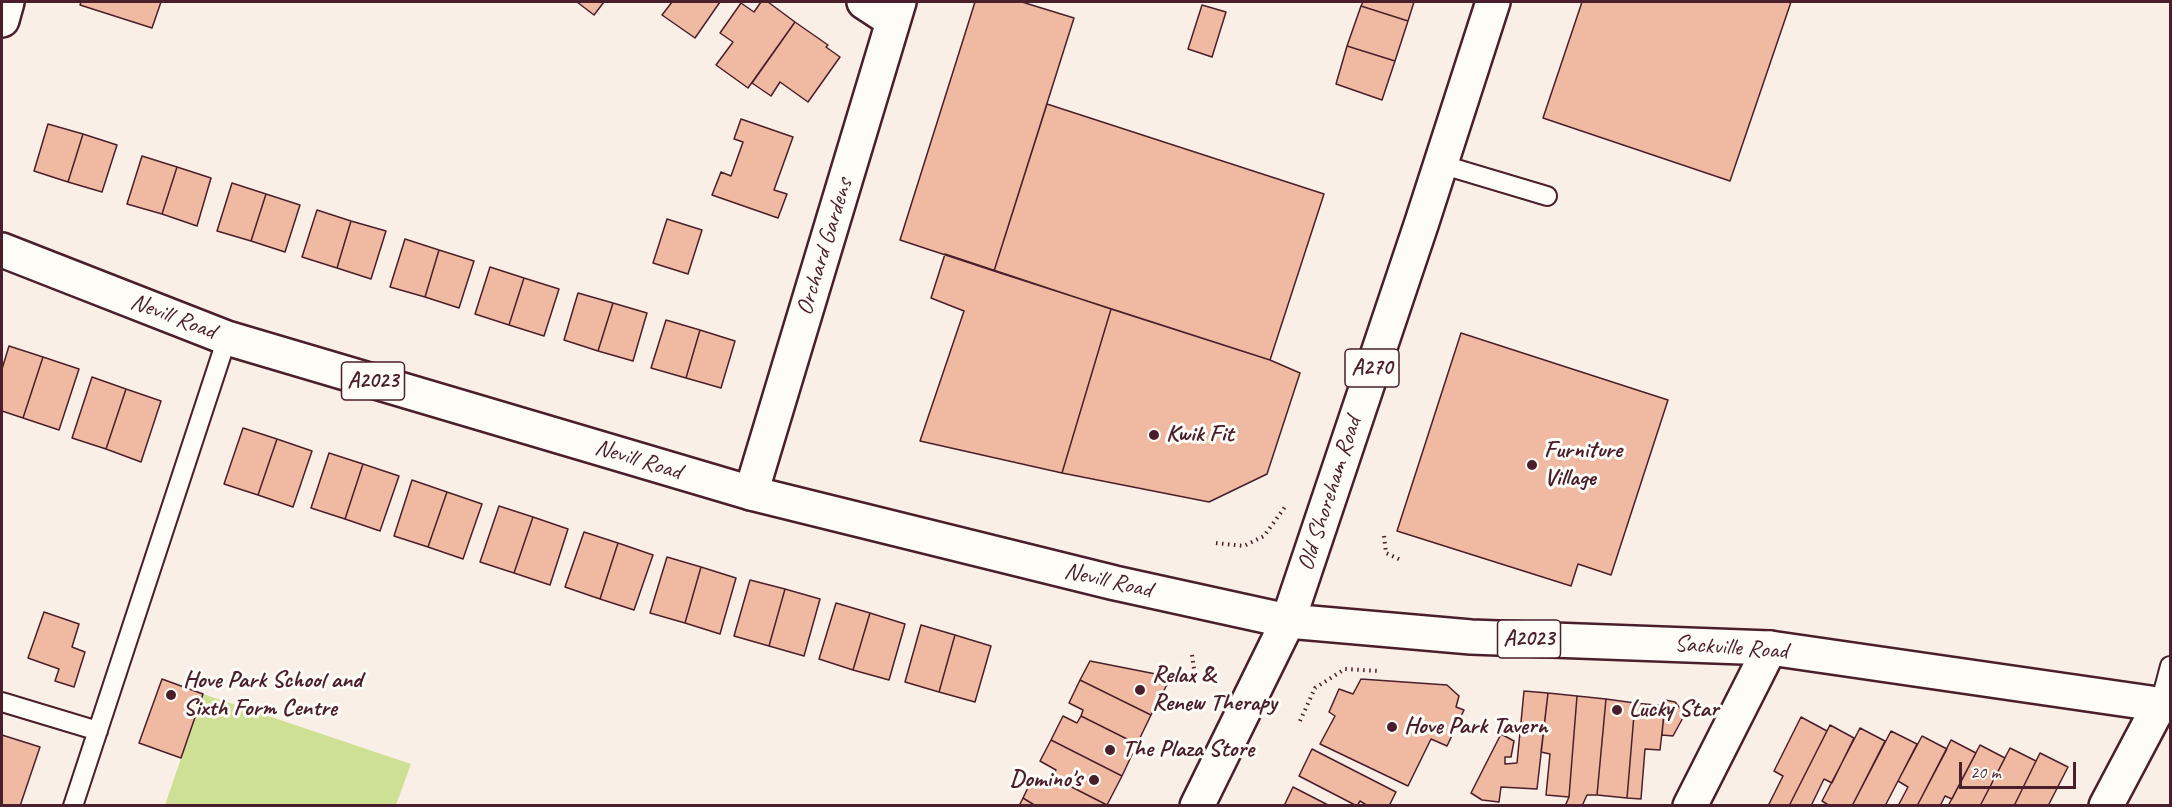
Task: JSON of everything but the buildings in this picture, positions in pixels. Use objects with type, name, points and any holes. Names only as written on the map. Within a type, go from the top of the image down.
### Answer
[{"type":"main road","points":[[2,20],[7,2]]},
{"type":"main road","points":[[864,2],[896,11]]},
{"type":"main road","name":"Old Shoreham Road","points":[[1197,806],[1288,621],[1493,2]]},
{"type":"main road","name":"Orchard Gardens","points":[[751,494],[896,11]]},
{"type":"main road","name":"Nevill Road","points":[[2,250],[227,338],[751,494],[1115,583],[1288,621]]},
{"type":"main road","name":"Sackville Road","points":[[1288,621],[1472,637],[1770,648],[2165,705]]},
{"type":"main road","points":[[1690,806],[1770,648]]},
{"type":"main road","points":[[2106,806],[2165,705]]},
{"type":"lane","points":[[1440,164],[1547,196]]},
{"type":"lane","points":[[73,806],[227,338]]},
{"type":"lane","points":[[2165,705],[2170,666]]},
{"type":"lane","points":[[2,702],[98,731]]},
{"type":"path","points":[[1216,543],[1244,546],[1264,536],[1287,504]]},
{"type":"path","points":[[1384,536],[1386,553],[1403,561]]},
{"type":"path","points":[[1192,655],[1195,676]]},
{"type":"path","points":[[1300,721],[1316,688],[1345,669],[1379,671]]},
{"type":"green space","points":[[203,694],[411,764],[396,805],[165,805]]},
{"type":"place","name":"Kwik Fit","points":[[1154,435]]},
{"type":"place","name":"Furniture Village","points":[[1532,465]]},
{"type":"place","name":"Relax & Renew Therapy","points":[[1140,690]]},
{"type":"place","name":"Hove Park School and Sixth Form Centre","points":[[171,695]]},
{"type":"place","name":"Lucky Star","points":[[1617,710]]},
{"type":"place","name":"Hove Park Tavern","points":[[1392,727]]},
{"type":"place","name":"The Plaza Store","points":[[1110,750]]},
{"type":"place","name":"Domino's","points":[[1094,780]]}]
